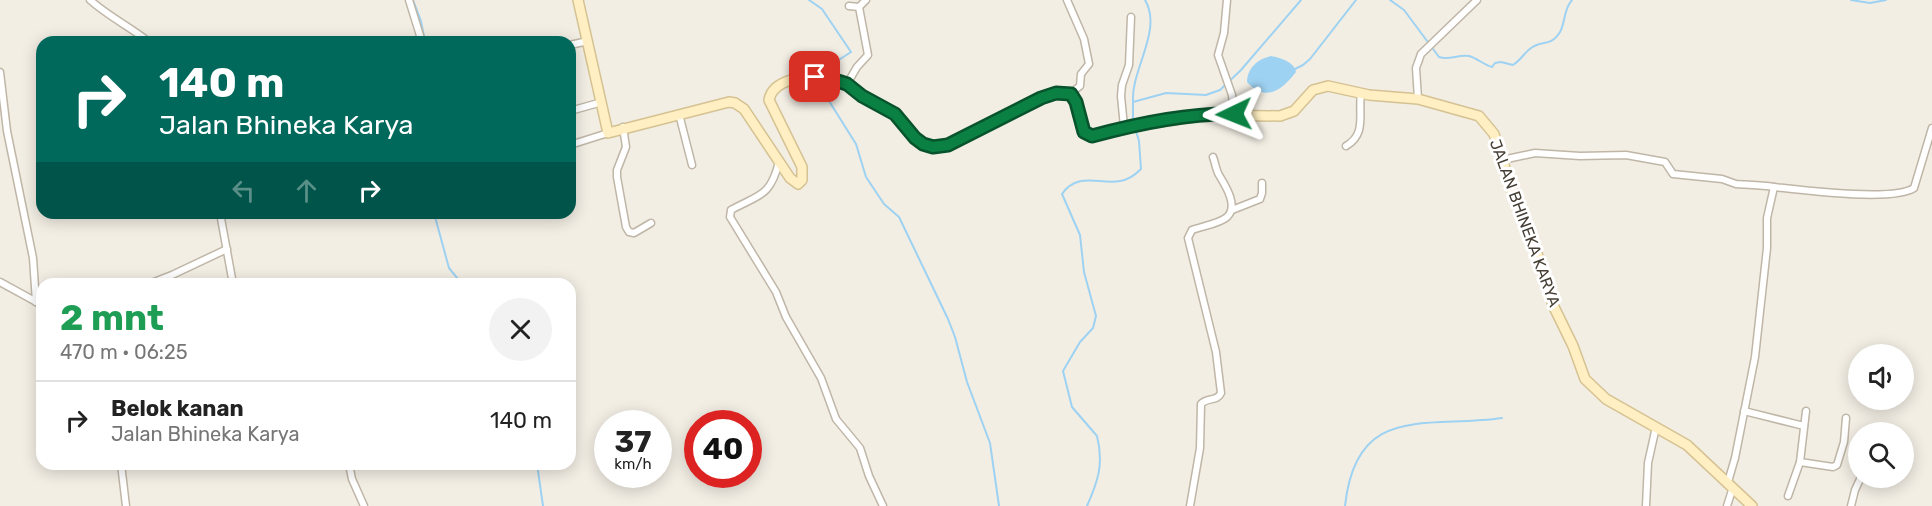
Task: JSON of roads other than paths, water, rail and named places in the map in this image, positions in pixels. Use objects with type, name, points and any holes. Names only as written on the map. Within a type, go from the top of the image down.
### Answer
[{"type":"street","points":[[90,0],[105,14],[141,36]]},
{"type":"street","points":[[409,0],[420,36]]},
{"type":"street","points":[[578,0],[608,133]]},
{"type":"street","points":[[859,7],[866,0]]},
{"type":"street","points":[[576,143],[623,127],[729,102],[735,103],[744,109],[794,182],[800,183],[802,167],[769,103],[769,97],[773,90],[786,82],[804,78],[828,78],[847,84],[862,96],[895,114],[923,144],[933,147],[948,145],[1041,98],[1056,93],[1071,94],[1080,86],[1082,74],[1089,64],[1084,39],[1067,0]]},
{"type":"street","points":[[1227,0],[1224,33],[1218,55],[1232,95],[1234,114]]},
{"type":"street","points":[[1418,99],[1416,68],[1421,54],[1477,0]]},
{"type":"street","points":[[849,6],[859,7]]},
{"type":"street","points":[[847,84],[868,55],[859,7]]},
{"type":"street","points":[[1124,128],[1121,96],[1129,65],[1131,17]]},
{"type":"street","points":[[576,44],[588,41]]},
{"type":"street","points":[[0,72],[7,131],[36,281]]},
{"type":"street","name":"JALAN BHINEKA KARYA","points":[[1071,94],[1076,102],[1081,125],[1086,134],[1092,136],[1124,128],[1195,117],[1234,114],[1271,117],[1291,113],[1310,92],[1321,87],[1336,86],[1361,93],[1418,99],[1481,117],[1494,134],[1518,207],[1536,250],[1552,305],[1573,346],[1582,374],[1606,399],[1687,445],[1752,506]]},
{"type":"street","points":[[1346,146],[1355,140],[1359,133],[1361,93]]},
{"type":"street","points":[[576,109],[602,102]]},
{"type":"street","points":[[679,114],[692,165]]},
{"type":"street","points":[[623,127],[626,147],[617,170],[617,177],[626,226],[629,232],[634,233],[651,223]]},
{"type":"street","points":[[1502,160],[1535,153],[1580,156],[1626,155],[1665,162],[1671,172],[1681,176],[1714,178],[1736,184],[1853,194],[1894,193],[1912,190],[1915,186],[1932,128]]},
{"type":"street","points":[[1213,157],[1232,203],[1232,210]]},
{"type":"street","points":[[779,162],[772,185],[757,197],[731,210],[730,217],[776,292],[789,323],[824,384],[836,419],[860,448],[869,476],[884,506]]},
{"type":"street","points":[[1190,506],[1200,448],[1201,404],[1217,399],[1221,393],[1216,352],[1188,236],[1192,230],[1226,218],[1232,210],[1260,199],[1262,183]]},
{"type":"street","points":[[1727,506],[1755,357],[1767,248],[1767,218],[1774,187]]},
{"type":"street","points":[[221,219],[231,278]]},
{"type":"street","points":[[164,278],[226,249]]},
{"type":"street","points":[[0,282],[36,302]]},
{"type":"street","points":[[1744,411],[1804,426]]},
{"type":"street","points":[[1788,496],[1800,462],[1806,411]]},
{"type":"street","points":[[1800,462],[1836,466],[1844,442],[1846,418]]},
{"type":"street","points":[[1646,506],[1648,463],[1656,427]]},
{"type":"street","points":[[122,470],[126,506]]},
{"type":"street","points":[[350,470],[364,506]]},
{"type":"street","points":[[1851,506],[1856,488]]},
{"type":"water","points":[[1271,56],[1290,63],[1296,72],[1279,89],[1267,93],[1261,92],[1247,82],[1247,77],[1254,65]]},
{"type":"waterway","points":[[413,0],[424,36]]},
{"type":"waterway","points":[[809,0],[822,9],[851,52],[834,63],[819,64],[818,75]]},
{"type":"waterway","points":[[1133,101],[1137,76],[1149,37],[1150,12],[1145,0]]},
{"type":"waterway","points":[[1133,123],[1133,102],[1166,93],[1206,95],[1220,90],[1241,70],[1301,0]]},
{"type":"waterway","points":[[1295,69],[1310,59],[1356,0]]},
{"type":"waterway","points":[[1390,0],[1404,10],[1439,57],[1469,56],[1492,67],[1495,63],[1501,62],[1513,65],[1535,46],[1550,42],[1557,37],[1572,0]]},
{"type":"waterway","points":[[1851,0],[1870,3],[1886,0]]},
{"type":"waterway","points":[[820,80],[824,93],[856,144],[866,177],[884,204],[899,217],[948,319],[967,382],[990,443],[999,506]]},
{"type":"waterway","points":[[1087,506],[1099,472],[1099,446],[1097,436],[1072,407],[1063,371],[1080,342],[1093,328],[1096,316],[1084,272],[1080,235],[1062,194],[1075,183],[1090,180],[1112,182],[1123,180],[1139,171],[1141,169],[1139,141],[1135,128]]},
{"type":"waterway","points":[[436,219],[449,268],[457,278]]},
{"type":"waterway","points":[[1345,506],[1352,473],[1364,450],[1380,435],[1399,427],[1422,423],[1502,418]]},
{"type":"waterway","points":[[538,470],[543,506]]}]
